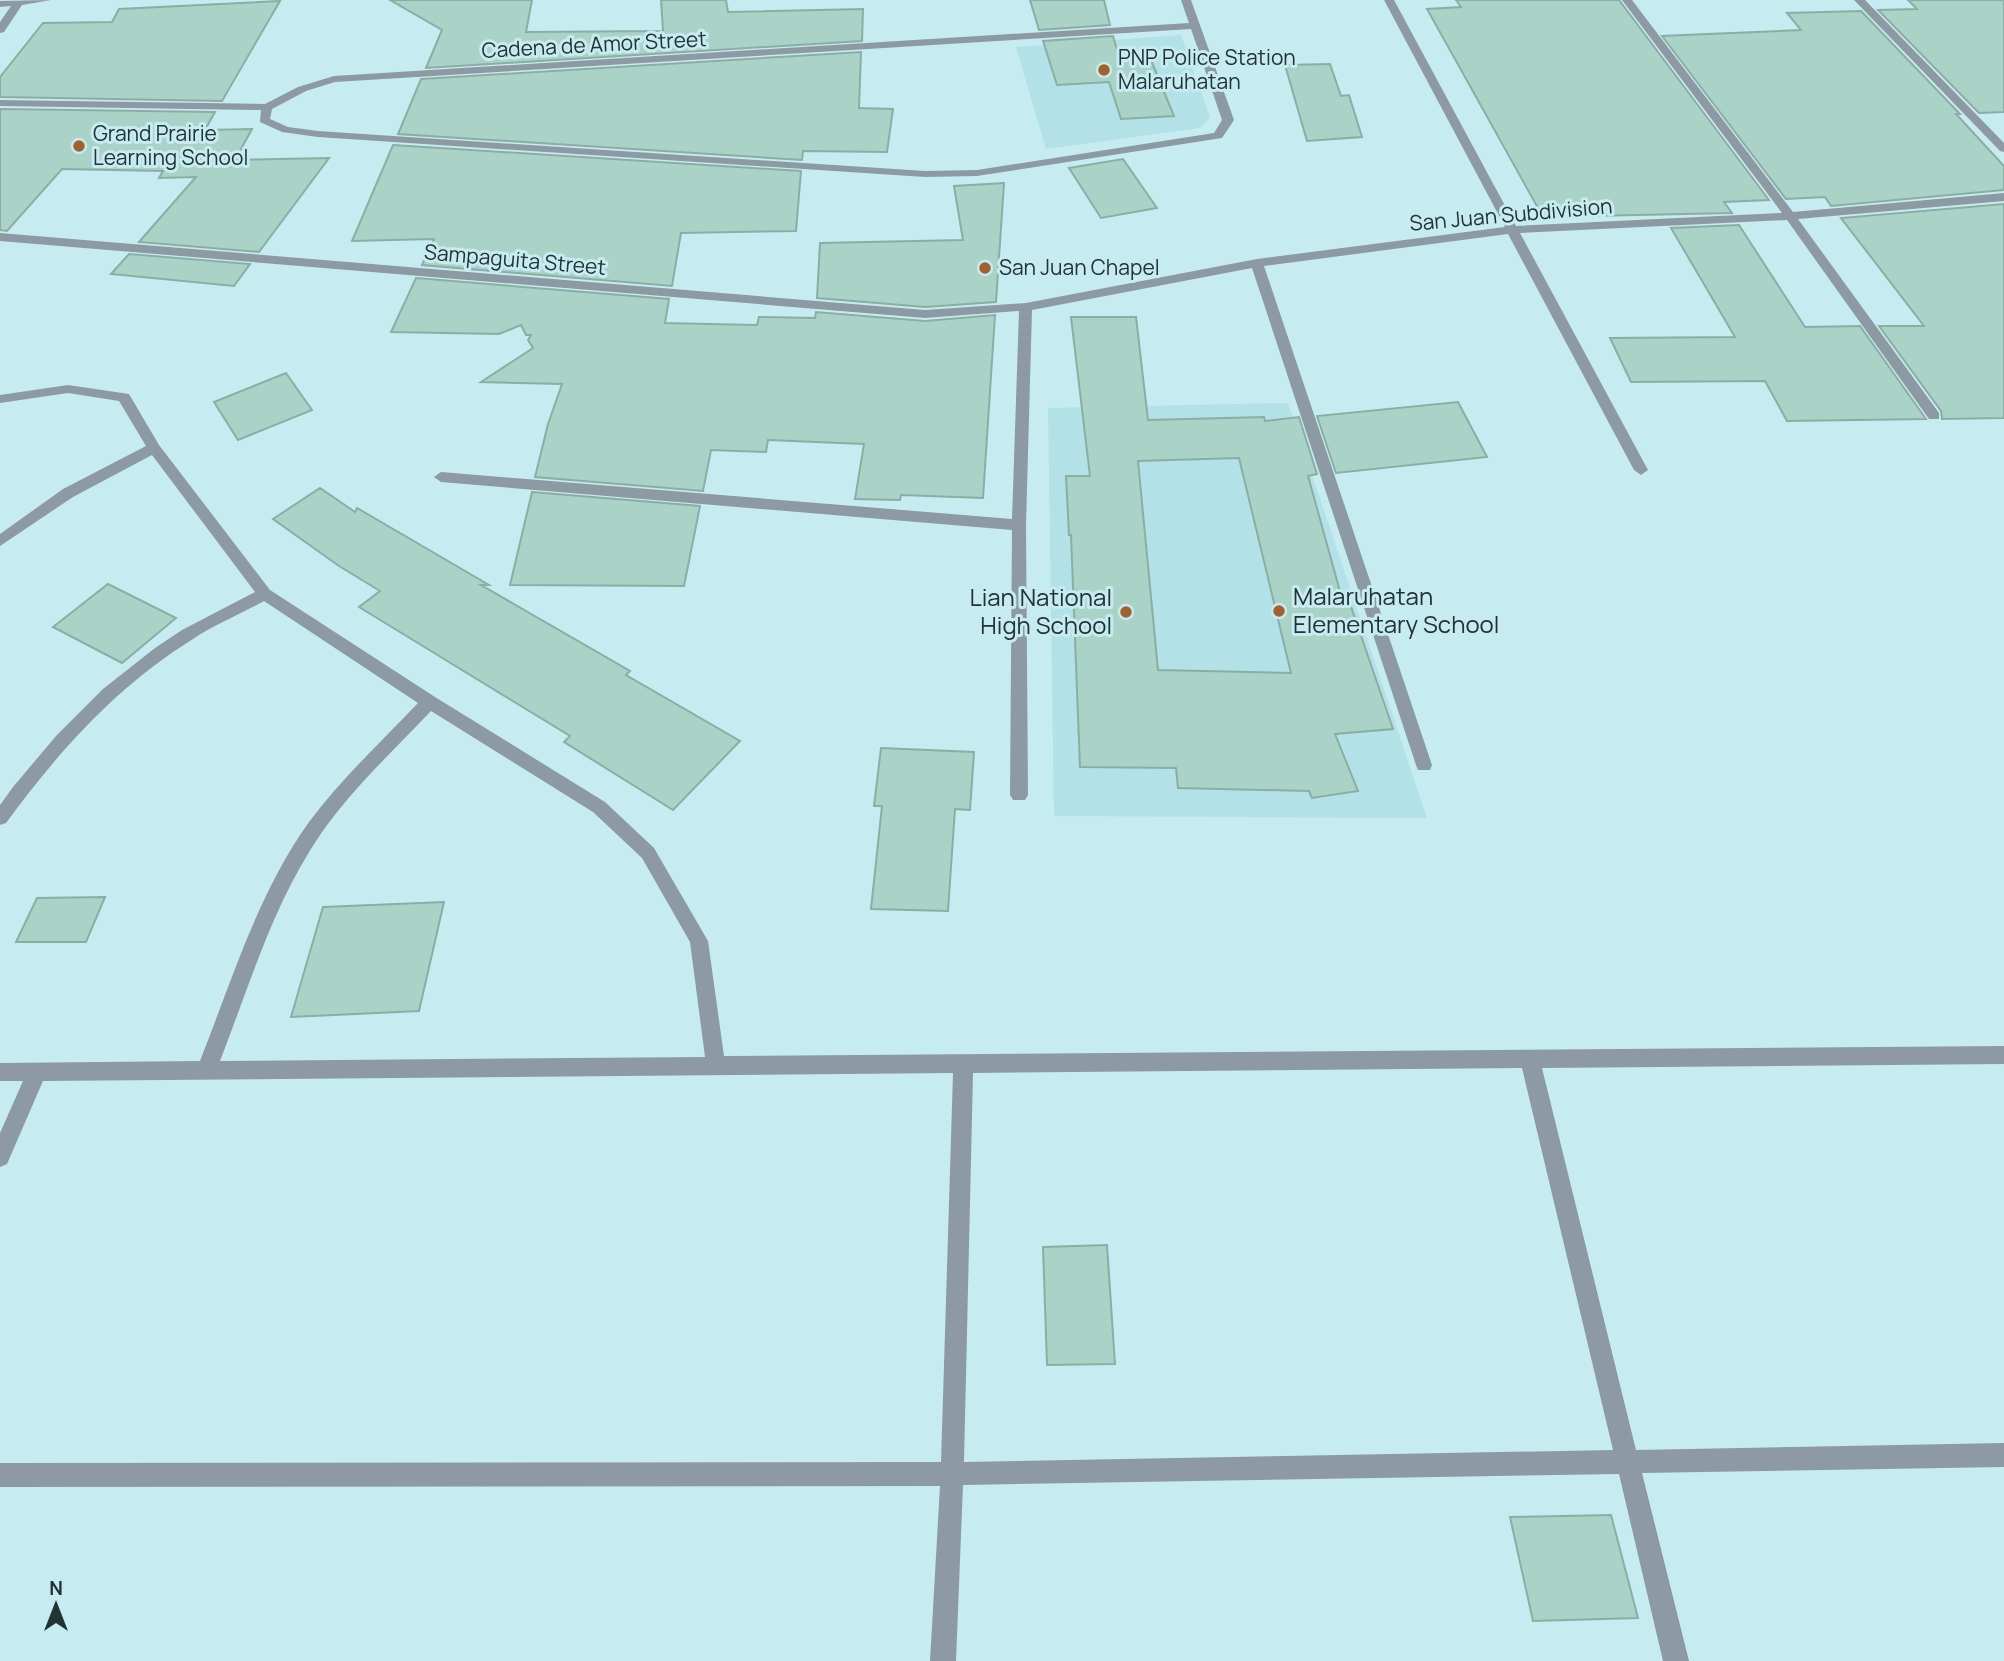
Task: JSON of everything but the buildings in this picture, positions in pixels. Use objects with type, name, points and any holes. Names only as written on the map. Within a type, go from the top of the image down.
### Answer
[{"type":"street","points":[[0,4],[46,0]]},
{"type":"street","points":[[267,107],[264,120],[273,126],[318,134],[925,174],[977,173],[1219,136],[1228,120],[1186,0]]},
{"type":"street","points":[[1389,0],[1641,470]]},
{"type":"street","points":[[1627,0],[1790,216],[1934,416]]},
{"type":"street","points":[[1859,0],[2004,149]]},
{"type":"street","points":[[0,30],[19,1]]},
{"type":"street","name":"Cadena de Amor Street","points":[[0,103],[267,107],[302,89],[334,79],[1195,26]]},
{"type":"street","name":"San Juan Subdivision","points":[[1026,307],[1257,263],[1512,230],[1790,216],[2004,197]]},
{"type":"street","name":"Sampaguita Street","points":[[0,237],[925,314],[1026,307]]},
{"type":"street","points":[[1257,263],[1424,765]]},
{"type":"street","points":[[1019,795],[1019,525],[1026,307]]},
{"type":"street","points":[[0,399],[68,389],[124,397],[154,448],[265,594],[429,702],[599,807],[648,853],[699,941],[716,1066]]},
{"type":"street","points":[[0,541],[68,493],[154,448]]},
{"type":"street","points":[[441,477],[1019,525]]},
{"type":"street","points":[[0,818],[30,776],[93,708],[187,635],[265,594]]},
{"type":"street","points":[[206,1071],[273,902],[314,829],[353,782],[429,702]]},
{"type":"street","points":[[0,1072],[2004,1055]]},
{"type":"street","points":[[1530,1059],[1676,1661]]},
{"type":"street","points":[[943,1661],[952,1474],[963,1064]]},
{"type":"street","points":[[0,1157],[37,1072]]},
{"type":"street","points":[[0,1475],[952,1474],[2004,1455]]},
{"type":"shaded area","points":[[1181,35],[1210,118],[1200,128],[1046,149],[1016,47]]},
{"type":"shaded area","points":[[1288,403],[1427,818],[1054,816],[1048,408]]},
{"type":"place","name":"PNP Police Station Malaruhatan","points":[[1104,70]]},
{"type":"place","name":"Grand Prairie Learning School","points":[[79,146]]},
{"type":"place","name":"San Juan Chapel","points":[[985,268]]},
{"type":"place","name":"Malaruhatan Elementary School","points":[[1279,611]]},
{"type":"place","name":"Lian National High School","points":[[1126,612]]}]
